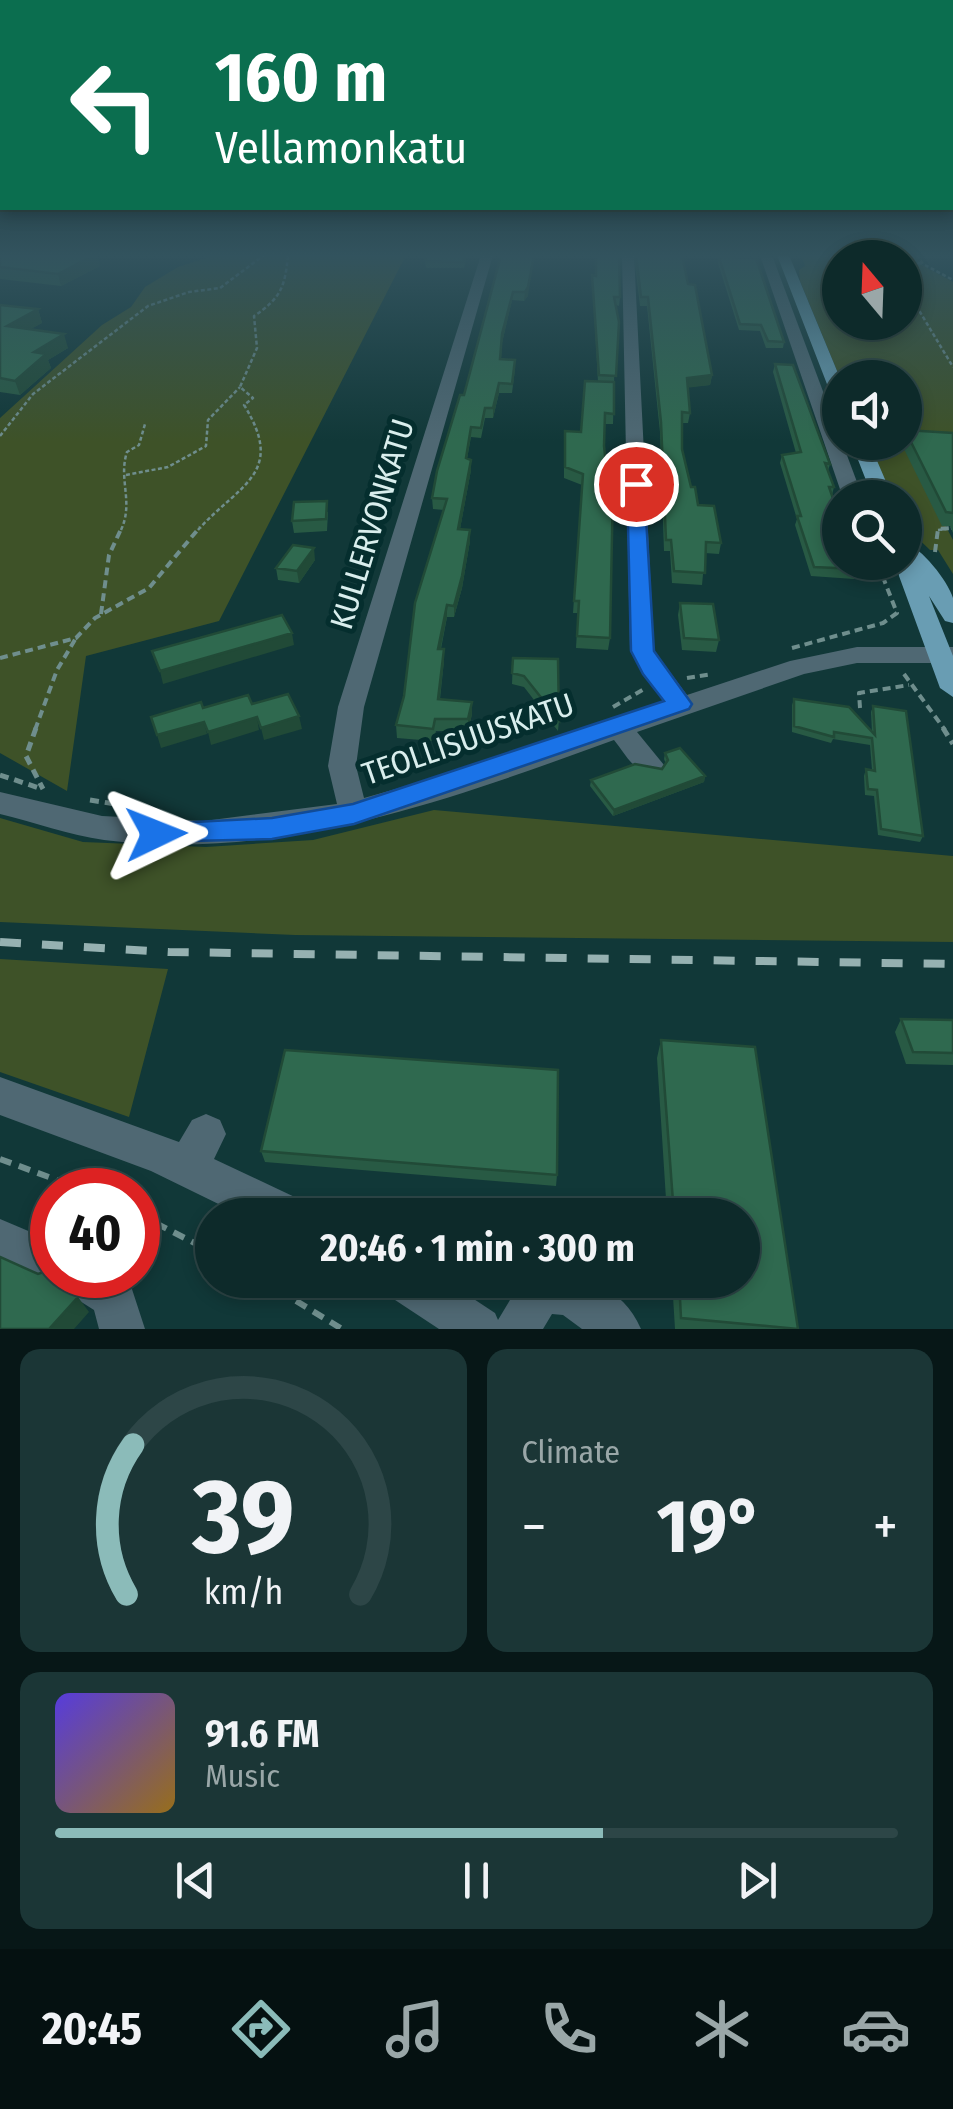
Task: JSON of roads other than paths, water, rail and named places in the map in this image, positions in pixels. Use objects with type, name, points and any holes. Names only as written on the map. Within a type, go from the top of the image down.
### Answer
[{"type":"main road","points":[[802,317],[823,360]]},
{"type":"main road","points":[[922,569],[953,616]]},
{"type":"main road","points":[[912,580],[946,655],[953,688]]},
{"type":"street","name":"KULLERVONKATU","points":[[354,814],[342,766],[351,707],[468,317]]},
{"type":"street","points":[[630,317],[641,640],[651,669],[680,704]]},
{"type":"street","points":[[793,317],[847,480]]},
{"type":"street","points":[[812,382],[822,385]]},
{"type":"street","name":"TEOLLISUUSKATU","points":[[0,803],[71,824],[156,834],[272,828],[354,814],[612,718],[680,704],[832,660],[877,654],[946,655]]},
{"type":"street","points":[[612,718],[650,765]]},
{"type":"street","points":[[0,1096],[196,1150],[262,1198]]},
{"type":"street","points":[[0,1240],[30,1253]]},
{"type":"street","points":[[517,1329],[538,1294],[556,1289],[574,1295],[618,1329]]},
{"type":"street","points":[[114,1298],[122,1329]]},
{"type":"street","points":[[432,1298],[478,1329]]},
{"type":"railway","points":[[0,942],[169,952],[953,964]]}]
